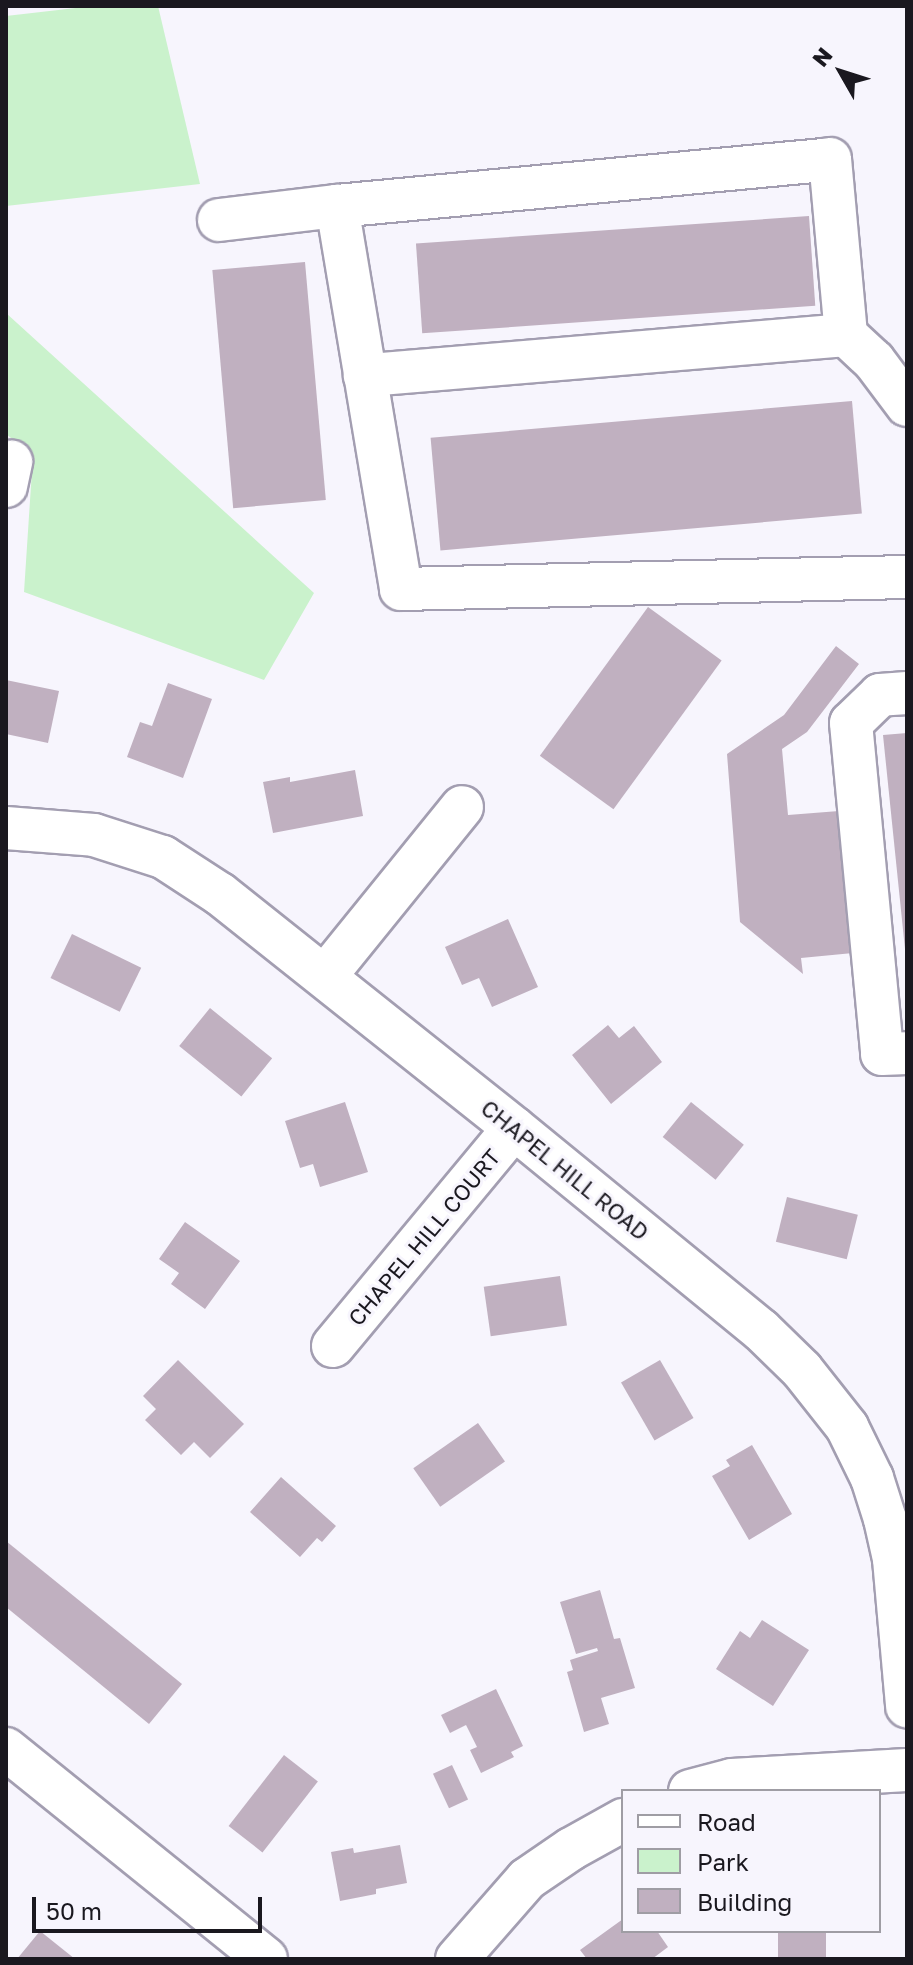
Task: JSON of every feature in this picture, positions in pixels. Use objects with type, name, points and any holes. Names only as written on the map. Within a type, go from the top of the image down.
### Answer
[{"type":"street","points":[[219,220],[830,159],[846,335],[874,361],[907,405]]},
{"type":"street","points":[[337,206],[401,589],[907,577]]},
{"type":"street","points":[[365,375],[846,335]]},
{"type":"street","points":[[907,693],[880,695],[851,723],[882,1054],[907,1053]]},
{"type":"street","points":[[326,975],[462,807]]},
{"type":"street","name":"CHAPEL HILL ROAD","points":[[9,834],[94,835],[163,857],[220,894],[326,975],[761,1330],[802,1370],[847,1427],[872,1478],[894,1559],[907,1706]]},
{"type":"street","name":"CHAPEL HILL COURT","points":[[333,1346],[514,1128]]},
{"type":"street","points":[[6,1749],[266,1959]]},
{"type":"street","points":[[698,1789],[732,1780],[907,1770]]},
{"type":"street","points":[[457,1959],[527,1879],[571,1849],[621,1821]]},
{"type":"green space","points":[[93,6],[158,6],[200,184],[6,206],[6,16]]},
{"type":"green space","points":[[6,313],[314,593],[264,680],[24,592],[33,455],[6,434]]},
{"type":"building","points":[[809,216],[815,306],[422,333],[416,243]]},
{"type":"building","points":[[305,262],[326,500],[233,508],[212,270]]},
{"type":"building","points":[[852,401],[862,514],[440,550],[431,438]]},
{"type":"building","points":[[648,607],[722,660],[613,809],[540,756]]},
{"type":"building","points":[[836,646],[859,664],[807,732],[782,749],[788,815],[839,811],[853,953],[801,958],[803,974],[740,922],[727,754],[784,715]]},
{"type":"building","points":[[6,680],[59,691],[48,743],[6,734]]},
{"type":"building","points":[[168,683],[212,699],[183,778],[127,757],[140,722],[152,726]]},
{"type":"building","points":[[907,733],[907,949],[905,949],[883,735]]},
{"type":"building","points":[[355,770],[363,816],[273,833],[263,782],[290,777],[290,782]]},
{"type":"building","points":[[508,919],[538,987],[492,1007],[479,978],[462,985],[445,947]]},
{"type":"building","points":[[72,934],[141,968],[120,1012],[51,978]]},
{"type":"building","points":[[210,1008],[272,1058],[241,1096],[179,1046]]},
{"type":"building","points":[[608,1025],[619,1038],[634,1026],[662,1062],[611,1104],[572,1055]]},
{"type":"building","points":[[345,1102],[368,1172],[320,1187],[313,1164],[300,1168],[285,1121]]},
{"type":"building","points":[[691,1102],[744,1145],[716,1180],[663,1137]]},
{"type":"building","points":[[787,1197],[858,1215],[847,1259],[776,1242]]},
{"type":"building","points":[[185,1222],[240,1261],[205,1309],[171,1284],[179,1273],[159,1259]]},
{"type":"building","points":[[560,1276],[567,1326],[491,1336],[484,1287]]},
{"type":"building","points":[[178,1360],[244,1424],[210,1458],[194,1442],[181,1455],[145,1420],[156,1409],[143,1396]]},
{"type":"building","points":[[660,1360],[694,1418],[655,1441],[621,1382]]},
{"type":"building","points":[[478,1423],[505,1462],[440,1507],[413,1468]]},
{"type":"building","points":[[752,1445],[792,1514],[749,1540],[712,1476],[730,1466],[726,1460]]},
{"type":"building","points":[[281,1477],[336,1526],[322,1542],[317,1538],[300,1557],[250,1512]]},
{"type":"building","points":[[6,1541],[182,1684],[149,1724],[6,1607]]},
{"type":"building","points":[[600,1590],[614,1639],[620,1638],[635,1688],[601,1698],[609,1724],[584,1732],[567,1672],[573,1670],[570,1660],[598,1651],[597,1648],[576,1654],[560,1602]]},
{"type":"building","points":[[762,1620],[809,1650],[773,1706],[716,1669],[740,1631],[750,1638]]},
{"type":"building","points":[[496,1689],[523,1746],[511,1752],[514,1757],[481,1773],[470,1750],[477,1747],[466,1725],[450,1733],[441,1715]]},
{"type":"building","points":[[284,1755],[318,1781],[262,1852],[229,1826]]},
{"type":"building","points":[[452,1765],[468,1799],[449,1808],[433,1774]]},
{"type":"building","points":[[400,1845],[407,1883],[376,1889],[376,1894],[340,1901],[331,1852],[353,1848],[354,1853]]},
{"type":"building","points":[[621,1920],[621,1933],[658,1933],[668,1947],[652,1959],[587,1959],[580,1950]]},
{"type":"building","points":[[40,1931],[75,1959],[17,1959]]},
{"type":"building","points":[[778,1933],[826,1933],[826,1959],[778,1959]]}]
